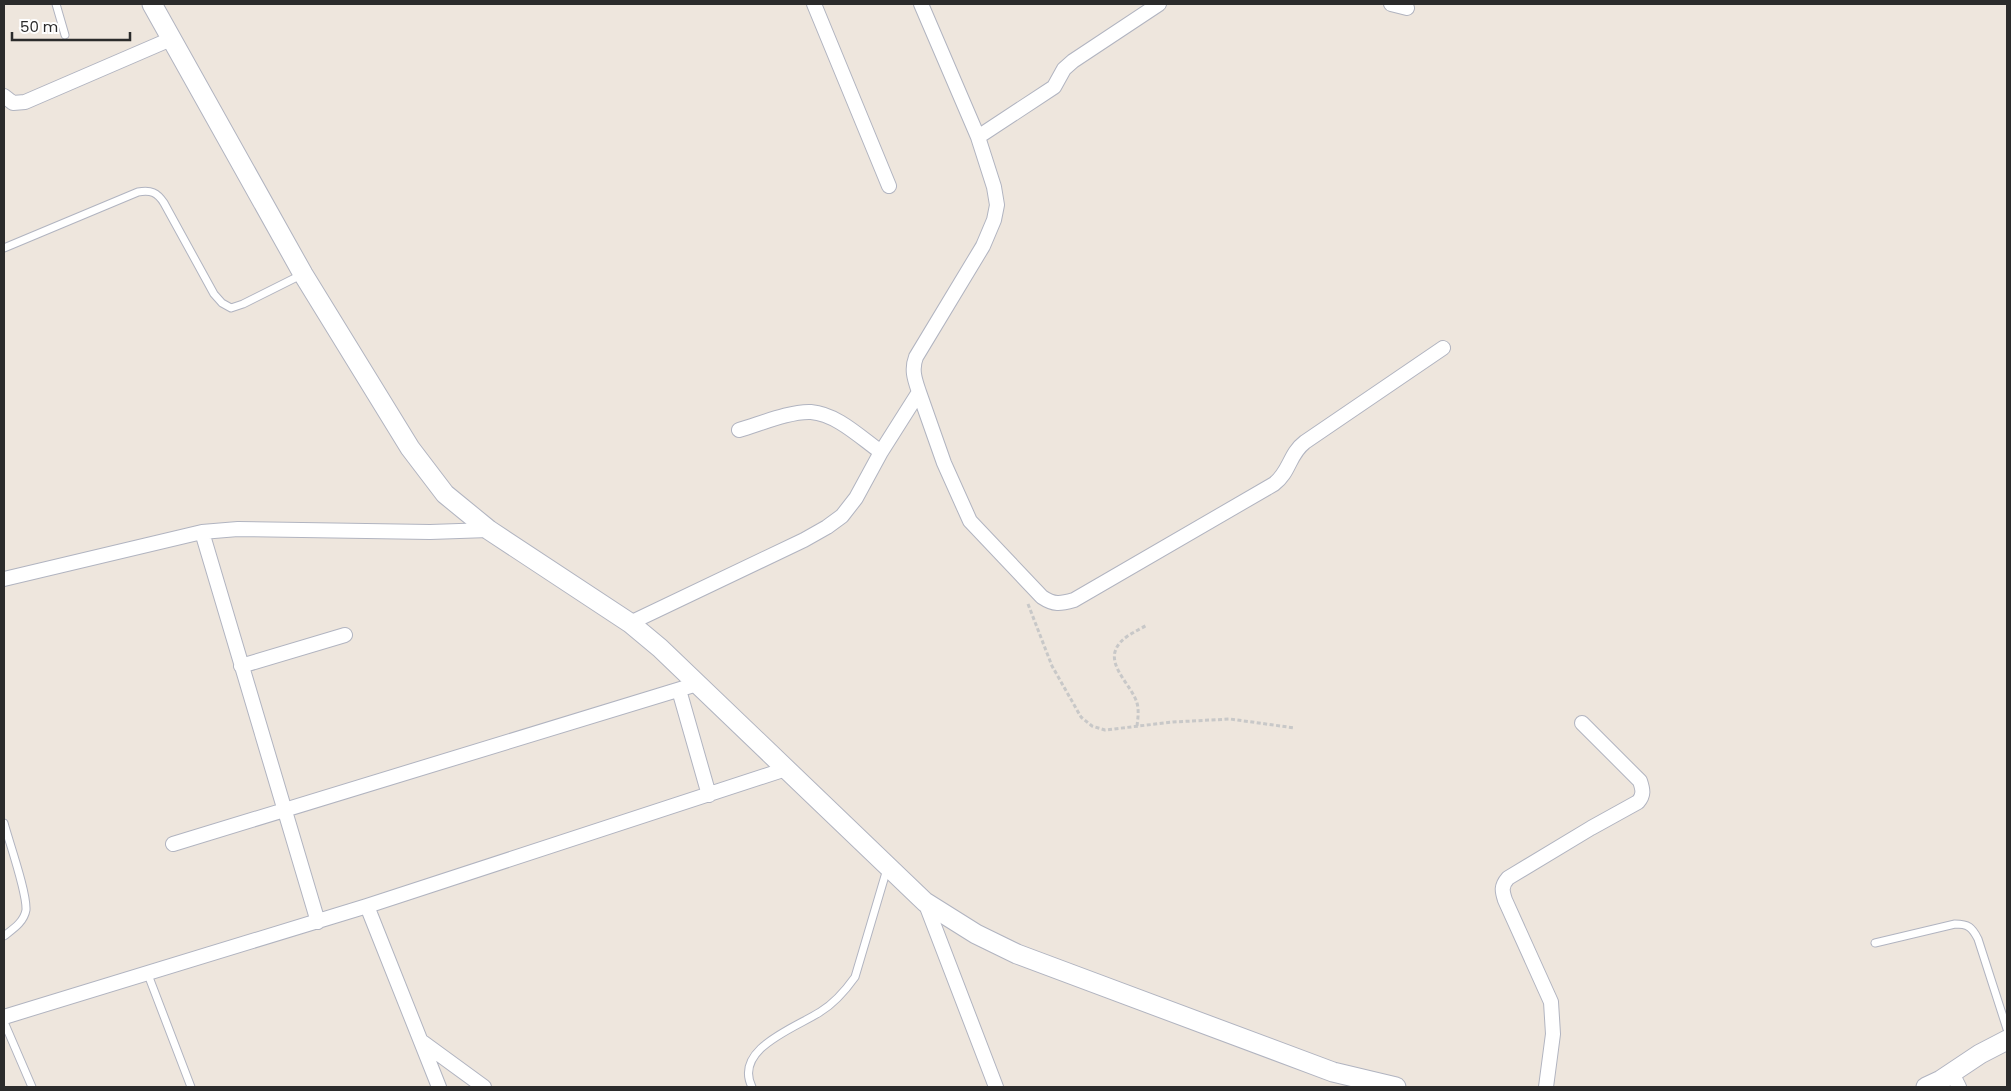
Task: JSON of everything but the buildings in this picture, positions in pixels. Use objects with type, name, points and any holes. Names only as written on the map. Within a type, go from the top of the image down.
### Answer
[{"type":"street","points":[[152,4],[303,274],[410,448],[445,494],[489,530],[630,623],[660,648],[925,902],[976,934],[1017,954],[1333,1072],[1396,1087]]},
{"type":"street","points":[[814,4],[889,186]]},
{"type":"street","points":[[921,4],[978,138],[994,186],[997,205],[994,220],[983,246],[916,357],[913,365],[913,374],[947,470],[970,521],[1042,597],[1052,604],[1061,604],[1074,600],[1274,484],[1285,473],[1298,447],[1443,348]]},
{"type":"street","points":[[978,138],[1054,87],[1064,70],[1073,61],[1159,4]]},
{"type":"street","points":[[1391,4],[1407,8]]},
{"type":"street","points":[[4,96],[13,103],[25,102],[171,39]]},
{"type":"street","points":[[630,623],[827,527],[842,516],[856,498],[881,452],[920,392]]},
{"type":"street","points":[[740,430],[797,413],[810,412],[822,414],[836,420],[881,452]]},
{"type":"street","points":[[4,579],[202,532],[238,529],[430,532],[489,530]]},
{"type":"street","points":[[202,532],[318,922]]},
{"type":"street","points":[[241,666],[345,635]]},
{"type":"street","points":[[173,844],[697,684]]},
{"type":"street","points":[[679,690],[709,795]]},
{"type":"street","points":[[1546,1087],[1553,1034],[1551,1002],[1505,900],[1502,891],[1503,884],[1508,878],[1638,802],[1642,797],[1643,790],[1640,781],[1582,723]]},
{"type":"street","points":[[4,1017],[147,972],[318,922],[786,769]]},
{"type":"street","points":[[925,902],[996,1087]]},
{"type":"street","points":[[367,906],[439,1087]]},
{"type":"street","points":[[1926,1087],[1956,1080],[1980,1054],[2007,1040]]},
{"type":"street","points":[[421,1041],[484,1087]]},
{"type":"lane","points":[[56,4],[65,35]]},
{"type":"lane","points":[[4,248],[138,192],[150,191],[158,195],[164,203],[214,294],[226,306],[231,308],[243,304],[303,274]]},
{"type":"lane","points":[[4,822],[26,911],[19,924],[4,936]]},
{"type":"lane","points":[[752,1087],[747,1067],[753,1057],[764,1046],[835,1001],[845,992],[855,977],[888,866]]},
{"type":"lane","points":[[1875,944],[1955,924],[1966,924],[1973,928],[2007,1029]]},
{"type":"lane","points":[[147,972],[191,1087]]},
{"type":"lane","points":[[4,1022],[32,1087]]},
{"type":"path","points":[[1027,603],[1052,666],[1081,717],[1092,726],[1105,730],[1230,719],[1295,728]]},
{"type":"path","points":[[1137,726],[1137,703],[1118,667],[1115,656],[1116,648],[1124,638],[1147,625]]}]
